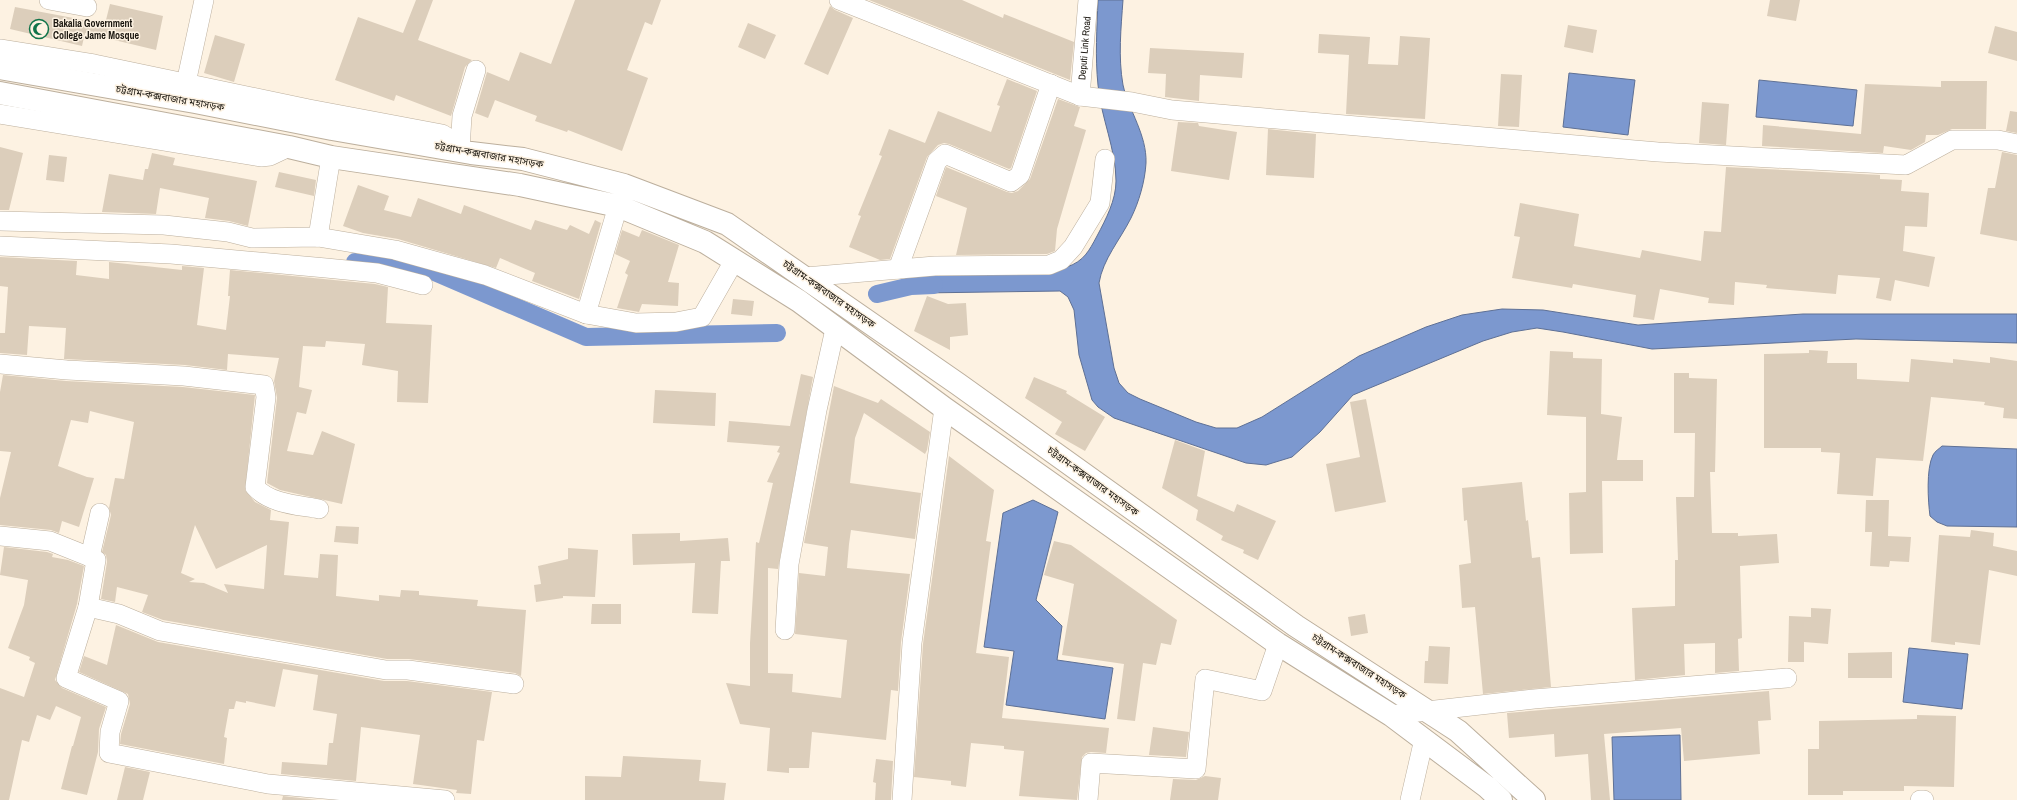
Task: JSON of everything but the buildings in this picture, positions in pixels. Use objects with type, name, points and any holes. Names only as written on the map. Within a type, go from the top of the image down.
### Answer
[{"type":"highway","name":"চট্টগ্রাম-কক্সবাজার মহাসড়ক","points":[[0,68],[190,101],[332,129],[523,159],[624,185],[727,224],[805,277],[1296,626],[1458,731],[1534,800]]},
{"type":"highway","points":[[0,93],[289,147],[331,157],[520,185],[618,206],[705,242],[799,301],[835,330],[1278,644],[1391,715],[1487,786],[1501,800]]},
{"type":"highway","points":[[461,150],[467,177]]},
{"type":"street","points":[[49,0],[87,7]]},
{"type":"street","points":[[186,83],[204,0]]},
{"type":"street","points":[[839,0],[1051,84],[1089,96],[1132,102],[1172,110],[1658,152],[1906,165],[1952,140],[1998,140],[2017,144]]},
{"type":"street","name":"Deputi Link Road","points":[[1088,0],[1089,96]]},
{"type":"street","points":[[0,49],[94,64],[309,109],[442,134],[452,140],[461,150]]},
{"type":"street","points":[[461,150],[462,116],[476,70]]},
{"type":"street","points":[[898,268],[937,161],[945,154],[1011,182],[1016,180],[1020,175],[1051,84]]},
{"type":"street","points":[[0,114],[261,157],[270,156],[289,147]]},
{"type":"street","points":[[318,237],[331,157]]},
{"type":"street","points":[[805,277],[898,268],[1049,265],[1061,260],[1073,247],[1100,203],[1105,159]]},
{"type":"street","points":[[586,314],[618,206]]},
{"type":"street","points":[[0,221],[164,225],[228,232],[252,238],[318,237],[394,250],[485,275],[586,314],[636,323],[676,322],[702,317],[734,260]]},
{"type":"street","points":[[0,246],[171,254],[326,268],[377,273],[423,285]]},
{"type":"street","points":[[785,630],[789,564],[817,410],[835,330]]},
{"type":"street","points":[[0,364],[184,376],[264,385],[266,397],[255,487],[262,496],[280,502],[319,509]]},
{"type":"street","points":[[902,800],[912,644],[944,408]]},
{"type":"street","points":[[90,557],[100,513]]},
{"type":"street","points":[[0,536],[50,541],[96,560],[88,607],[66,678],[119,701],[110,732],[109,753],[268,784],[445,800]]},
{"type":"street","points":[[88,607],[119,614],[160,631],[386,670],[408,670],[514,684]]},
{"type":"street","points":[[1088,800],[1091,763],[1196,769],[1205,679],[1262,691],[1278,644]]},
{"type":"street","points":[[1391,715],[1534,699],[1787,678]]},
{"type":"street","points":[[1410,800],[1424,739]]},
{"type":"water","points":[[1098,0],[1123,0],[1120,42],[1121,74],[1126,95],[1141,133],[1146,153],[1143,184],[1137,205],[1104,266],[1099,283],[1114,368],[1119,383],[1128,393],[1196,422],[1216,428],[1237,428],[1262,417],[1359,356],[1426,327],[1462,315],[1502,309],[1543,310],[1638,325],[1803,314],[2017,314],[2017,343],[1856,339],[1652,349],[1537,328],[1512,332],[1483,341],[1353,395],[1320,432],[1292,457],[1266,465],[1246,463],[1114,418],[1098,407],[1092,400],[1079,355],[1074,310],[1068,297],[1060,291],[921,293],[915,291],[911,286],[913,278],[919,275],[1067,267],[1082,259],[1088,251],[1110,209],[1116,188],[1114,157],[1102,109],[1098,85],[1096,53]]},
{"type":"water","points":[[1569,73],[1635,80],[1628,135],[1563,127]]},
{"type":"water","points":[[1759,80],[1857,90],[1853,126],[1756,117]]},
{"type":"water","points":[[1942,446],[2017,449],[2017,527],[1947,526],[1937,522],[1930,516],[1928,494],[1929,468],[1933,455]]},
{"type":"water","points":[[1033,500],[1058,512],[1036,600],[1062,626],[1057,660],[1113,668],[1105,719],[1006,705],[1014,651],[984,647],[1003,513]]},
{"type":"water","points":[[1909,648],[1968,654],[1962,709],[1903,702]]},
{"type":"water","points":[[1680,735],[1681,800],[1614,800],[1612,737]]},
{"type":"waterway","points":[[355,262],[423,267],[586,337],[777,333]]},
{"type":"waterway","points":[[877,294],[911,286],[934,285]]},
{"type":"place","name":"Bakalia Government College Jame Mosque","points":[[39,29]]}]
